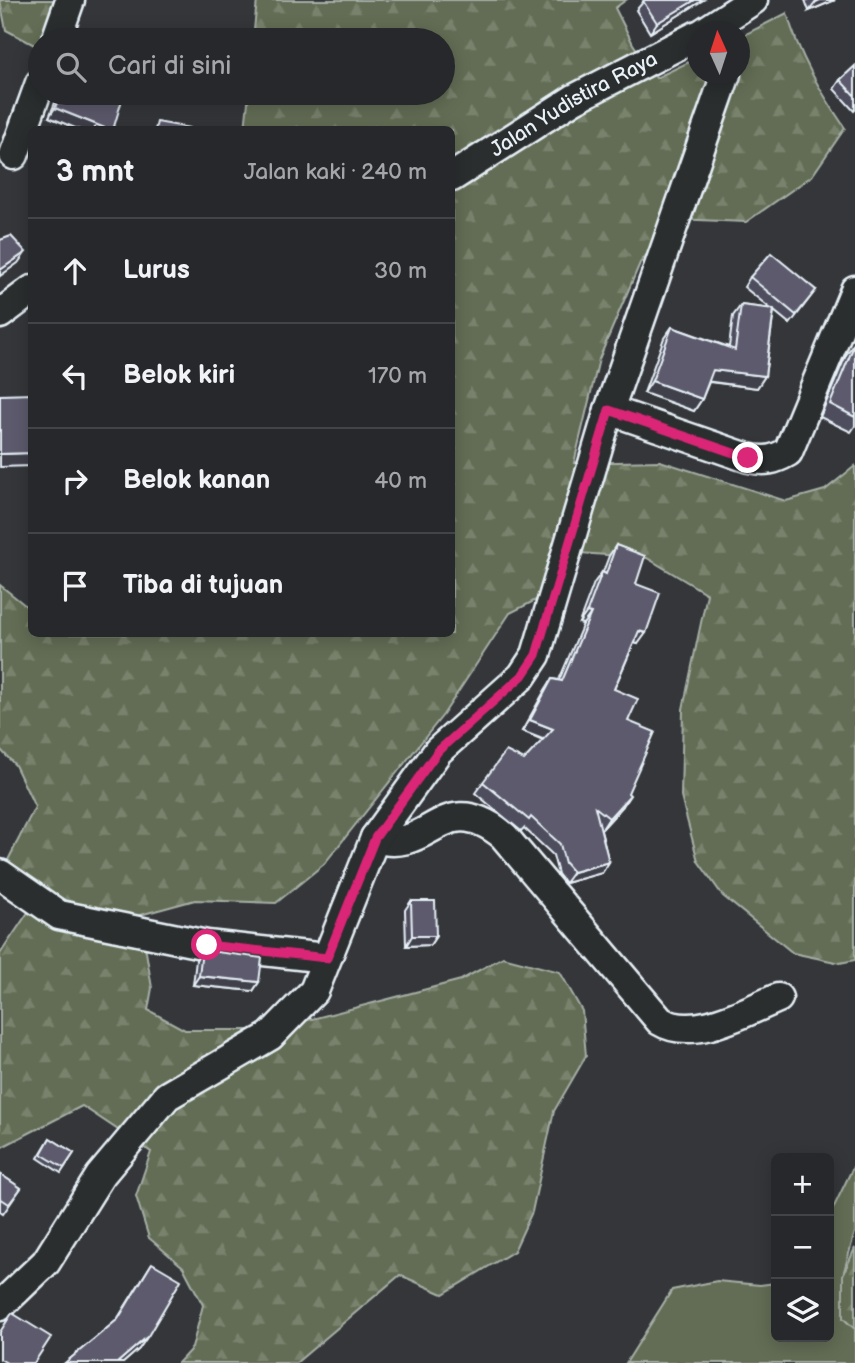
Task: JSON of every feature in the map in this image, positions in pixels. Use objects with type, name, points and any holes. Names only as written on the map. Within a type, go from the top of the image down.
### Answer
[{"type":"street","points":[[60,28],[70,0]]},
{"type":"street","points":[[724,21],[744,0]]},
{"type":"street","name":"Jalan Yudistira Raya","points":[[455,175],[575,99],[687,45]]},
{"type":"street","points":[[0,1306],[46,1262],[100,1176],[167,1096],[270,1036],[314,991],[375,838],[438,751],[522,676],[536,655],[609,410],[723,84]]},
{"type":"street","points":[[15,156],[32,105]]},
{"type":"street","points":[[609,410],[748,458],[763,461],[776,459],[788,452],[855,290]]},
{"type":"street","points":[[0,314],[28,293]]},
{"type":"street","points":[[375,838],[387,842],[407,840],[451,818],[471,816],[485,821],[503,835],[643,1001],[668,1026],[693,1027],[721,1021],[778,998]]},
{"type":"street","points":[[0,874],[59,915],[207,945],[327,958]]},
{"type":"green space","points":[[0,0],[63,0],[50,28],[28,28],[28,42],[6,30]]},
{"type":"green space","points":[[257,0],[626,0],[615,8],[633,44],[656,78],[687,63],[687,84],[750,84],[750,32],[787,13],[812,73],[845,128],[812,176],[746,222],[674,219],[640,263],[599,359],[574,463],[660,461],[786,501],[825,490],[855,466],[855,960],[840,963],[793,953],[723,896],[698,861],[681,797],[683,709],[707,594],[647,558],[553,551],[542,597],[510,613],[443,715],[324,864],[276,903],[195,900],[140,915],[152,988],[148,1010],[185,1030],[270,1030],[461,980],[503,957],[560,972],[582,1011],[586,1056],[554,1111],[532,1212],[514,1251],[443,1294],[400,1275],[296,1363],[178,1363],[192,1348],[203,1305],[183,1267],[149,1238],[136,1196],[151,1152],[82,1106],[0,1148],[0,954],[43,890],[5,866],[35,807],[15,765],[0,749],[0,585],[28,608],[28,637],[455,637],[455,126],[245,126],[248,105],[455,105],[455,28],[254,28]]},
{"type":"green space","points":[[855,1163],[855,1232],[843,1275],[843,1318],[855,1329],[855,1363],[626,1363],[672,1290],[717,1281],[771,1284],[771,1342],[834,1342],[834,1207]]},
{"type":"green space","points":[[855,1248],[855,1329],[843,1318],[843,1275]]},
{"type":"building","points":[[695,0],[657,23],[643,1]]},
{"type":"building","points":[[855,66],[855,96],[840,80]]},
{"type":"building","points":[[56,105],[120,105],[114,126],[100,126],[55,108]]},
{"type":"building","points":[[157,122],[179,126],[156,126]]},
{"type":"building","points":[[11,236],[26,252],[0,270],[0,240]]},
{"type":"building","points":[[771,253],[816,290],[796,315],[750,277]]},
{"type":"building","points":[[741,305],[774,309],[765,376],[713,370],[702,399],[652,381],[672,327],[735,350]]},
{"type":"building","points":[[855,343],[855,417],[830,404]]},
{"type":"building","points":[[28,394],[28,453],[0,454],[0,395]]},
{"type":"building","points":[[616,545],[645,556],[636,584],[660,593],[646,633],[639,631],[614,689],[638,699],[628,721],[655,732],[628,793],[630,795],[609,818],[595,807],[609,862],[573,872],[565,863],[560,844],[531,817],[529,820],[483,782],[506,751],[524,760],[553,729],[530,720],[552,679],[562,681],[591,613],[587,612],[602,572],[606,574]]},
{"type":"building","points":[[411,901],[435,901],[436,936],[412,936]]},
{"type":"building","points":[[202,950],[262,958],[259,982],[199,976]]},
{"type":"building","points":[[50,1138],[74,1153],[64,1168],[41,1154]]},
{"type":"building","points":[[0,1174],[21,1188],[9,1204],[0,1198]]},
{"type":"building","points":[[152,1263],[181,1280],[148,1336],[117,1363],[65,1363],[118,1319]]},
{"type":"building","points":[[12,1313],[51,1337],[34,1363],[7,1363],[0,1359],[0,1332]]},
{"type":"route","points":[[207,945],[327,958],[375,838],[438,751],[522,676],[536,655],[609,410],[748,458]]}]
